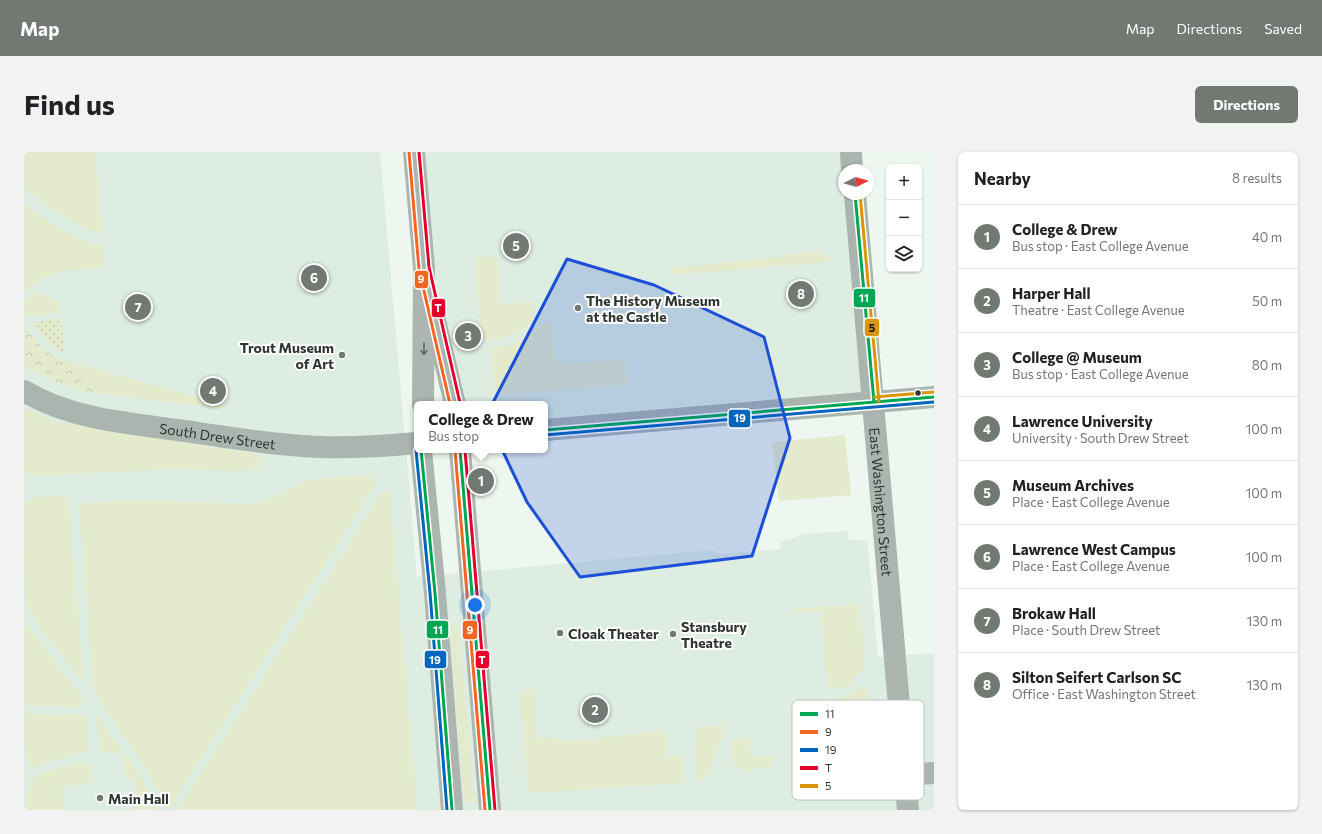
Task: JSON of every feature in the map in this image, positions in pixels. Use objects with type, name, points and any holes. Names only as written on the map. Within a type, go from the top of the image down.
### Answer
[{"type":"main road","points":[[414,152],[424,268],[423,401]]},
{"type":"main road","points":[[424,268],[440,344],[454,401]]},
{"type":"main road","points":[[421,453],[435,593],[452,810]]},
{"type":"main road","points":[[460,453],[490,810]]},
{"type":"street","points":[[851,152],[852,164]]},
{"type":"street","name":"East Washington Street","points":[[855,200],[874,402],[899,700]]},
{"type":"street","name":"South Drew Street","points":[[24,391],[44,402],[72,413],[158,428],[249,440],[321,447],[414,443]]},
{"type":"street","points":[[548,430],[934,397]]},
{"type":"street","points":[[924,774],[934,773]]},
{"type":"street","name":"East Washington Street","points":[[907,800],[908,810]]},
{"type":"highlighted area","points":[[567,259],[654,285],[764,337],[790,438],[752,556],[580,577],[527,502],[486,416]]},
{"type":"shaded area","points":[[24,152],[380,152],[417,577],[711,550],[721,554],[781,549],[780,542],[805,534],[848,531],[849,540],[867,540],[878,657],[934,653],[934,810],[24,810]]},
{"type":"shaded area","points":[[414,152],[851,152],[846,164],[838,164],[838,200],[856,200],[874,402],[548,430],[548,401],[454,401],[424,268]]},
{"type":"green space","points":[[24,152],[96,152],[102,235],[61,214],[24,187]]},
{"type":"green space","points":[[24,202],[61,230],[82,240],[104,247],[105,267],[59,272],[46,276],[24,294]]},
{"type":"green space","points":[[818,251],[829,257],[831,262],[670,275],[670,268],[764,259]]},
{"type":"green space","points":[[497,256],[501,304],[535,302],[535,312],[531,317],[532,321],[522,329],[505,337],[485,340],[481,336],[475,258]]},
{"type":"green space","points":[[36,291],[60,302],[60,312],[27,317],[24,312],[24,302]]},
{"type":"green space","points":[[61,318],[64,351],[58,352],[31,323]]},
{"type":"green space","points":[[552,321],[556,364],[625,360],[627,384],[495,395],[491,348],[516,343],[543,325]]},
{"type":"green space","points":[[24,326],[46,351],[56,358],[67,361],[71,364],[78,378],[86,385],[93,388],[93,393],[57,382],[40,375],[24,365]]},
{"type":"green space","points":[[67,361],[228,406],[230,409],[93,393],[93,388],[79,379]]},
{"type":"green space","points":[[24,408],[52,421],[256,454],[261,459],[261,466],[246,471],[171,469],[30,476],[24,468]]},
{"type":"green space","points":[[845,435],[851,495],[779,501],[772,442]]},
{"type":"green space","points":[[369,475],[374,480],[375,485],[169,809],[165,808],[152,778],[93,689],[79,504],[123,500],[250,504],[274,499],[303,482]]},
{"type":"green space","points":[[384,490],[388,490],[390,494],[417,810],[177,810]]},
{"type":"green space","points":[[61,496],[68,500],[84,682],[35,620],[26,599],[24,565],[24,505],[30,498]]},
{"type":"green space","points":[[859,604],[865,670],[852,678],[853,684],[828,689],[820,611],[794,613],[793,609]]},
{"type":"green space","points":[[24,625],[27,625],[83,699],[82,703],[78,707],[24,705]]},
{"type":"green space","points":[[450,625],[458,625],[475,802],[463,802]]},
{"type":"green space","points":[[867,685],[868,700],[828,700],[840,698]]},
{"type":"green space","points":[[534,689],[537,739],[557,737],[558,741],[596,739],[603,736],[610,738],[618,735],[625,736],[665,730],[667,756],[682,756],[685,783],[528,793],[520,691]]},
{"type":"green space","points":[[24,713],[44,715],[84,714],[86,718],[89,751],[67,756],[29,769],[24,735]]},
{"type":"green space","points":[[96,713],[123,752],[100,753]]},
{"type":"green space","points":[[725,725],[725,733],[714,754],[713,766],[704,780],[696,781],[694,746],[698,746],[696,727]]},
{"type":"green space","points":[[748,738],[750,756],[771,756],[772,769],[752,766],[752,772],[733,764],[731,740]]},
{"type":"green space","points":[[123,757],[129,757],[144,783],[154,810],[137,810],[134,779],[126,779]]},
{"type":"green space","points":[[91,762],[93,783],[62,786],[64,810],[25,810],[28,788],[31,782],[36,778],[42,774],[59,768]]},
{"type":"transit line","name":"9","points":[[409,152],[419,269],[449,401]]},
{"type":"transit line","name":"T","points":[[419,152],[429,267],[460,401]]},
{"type":"transit line","name":"11","points":[[856,200],[874,402]]},
{"type":"transit line","name":"5","points":[[861,200],[879,402]]},
{"type":"transit line","name":"5","points":[[874,397],[934,392]]},
{"type":"transit line","name":"11","points":[[548,430],[934,397]]},
{"type":"transit line","name":"19","points":[[548,435],[934,402]]},
{"type":"transit line","name":"19","points":[[416,453],[430,593],[447,810]]},
{"type":"transit line","name":"11","points":[[421,453],[435,593],[452,810]]},
{"type":"transit line","name":"9","points":[[455,453],[485,810]]},
{"type":"transit line","name":"11","points":[[460,453],[490,810]]},
{"type":"transit line","name":"T","points":[[465,453],[495,810]]},
{"type":"place","name":"Museum Archives","points":[[516,246]]},
{"type":"place","name":"Lawrence West Campus","points":[[314,278]]},
{"type":"place","name":"Silton Seifert Carlson SC","points":[[801,294]]},
{"type":"place","name":"Brokaw Hall","points":[[138,307]]},
{"type":"place","name":"The History Museum at the Castle","points":[[578,308]]},
{"type":"place","name":"College @ Museum","points":[[468,336]]},
{"type":"place","name":"Trout Museum of Art","points":[[342,355]]},
{"type":"place","name":"Lawrence University","points":[[213,391]]},
{"type":"place","name":"College & Drew","points":[[481,481]]},
{"type":"place","name":"Cloak Theater","points":[[560,633]]},
{"type":"place","name":"Stansbury Theatre","points":[[673,634]]},
{"type":"place","name":"Harper Hall","points":[[595,710]]},
{"type":"place","name":"Main Hall","points":[[100,798]]}]
